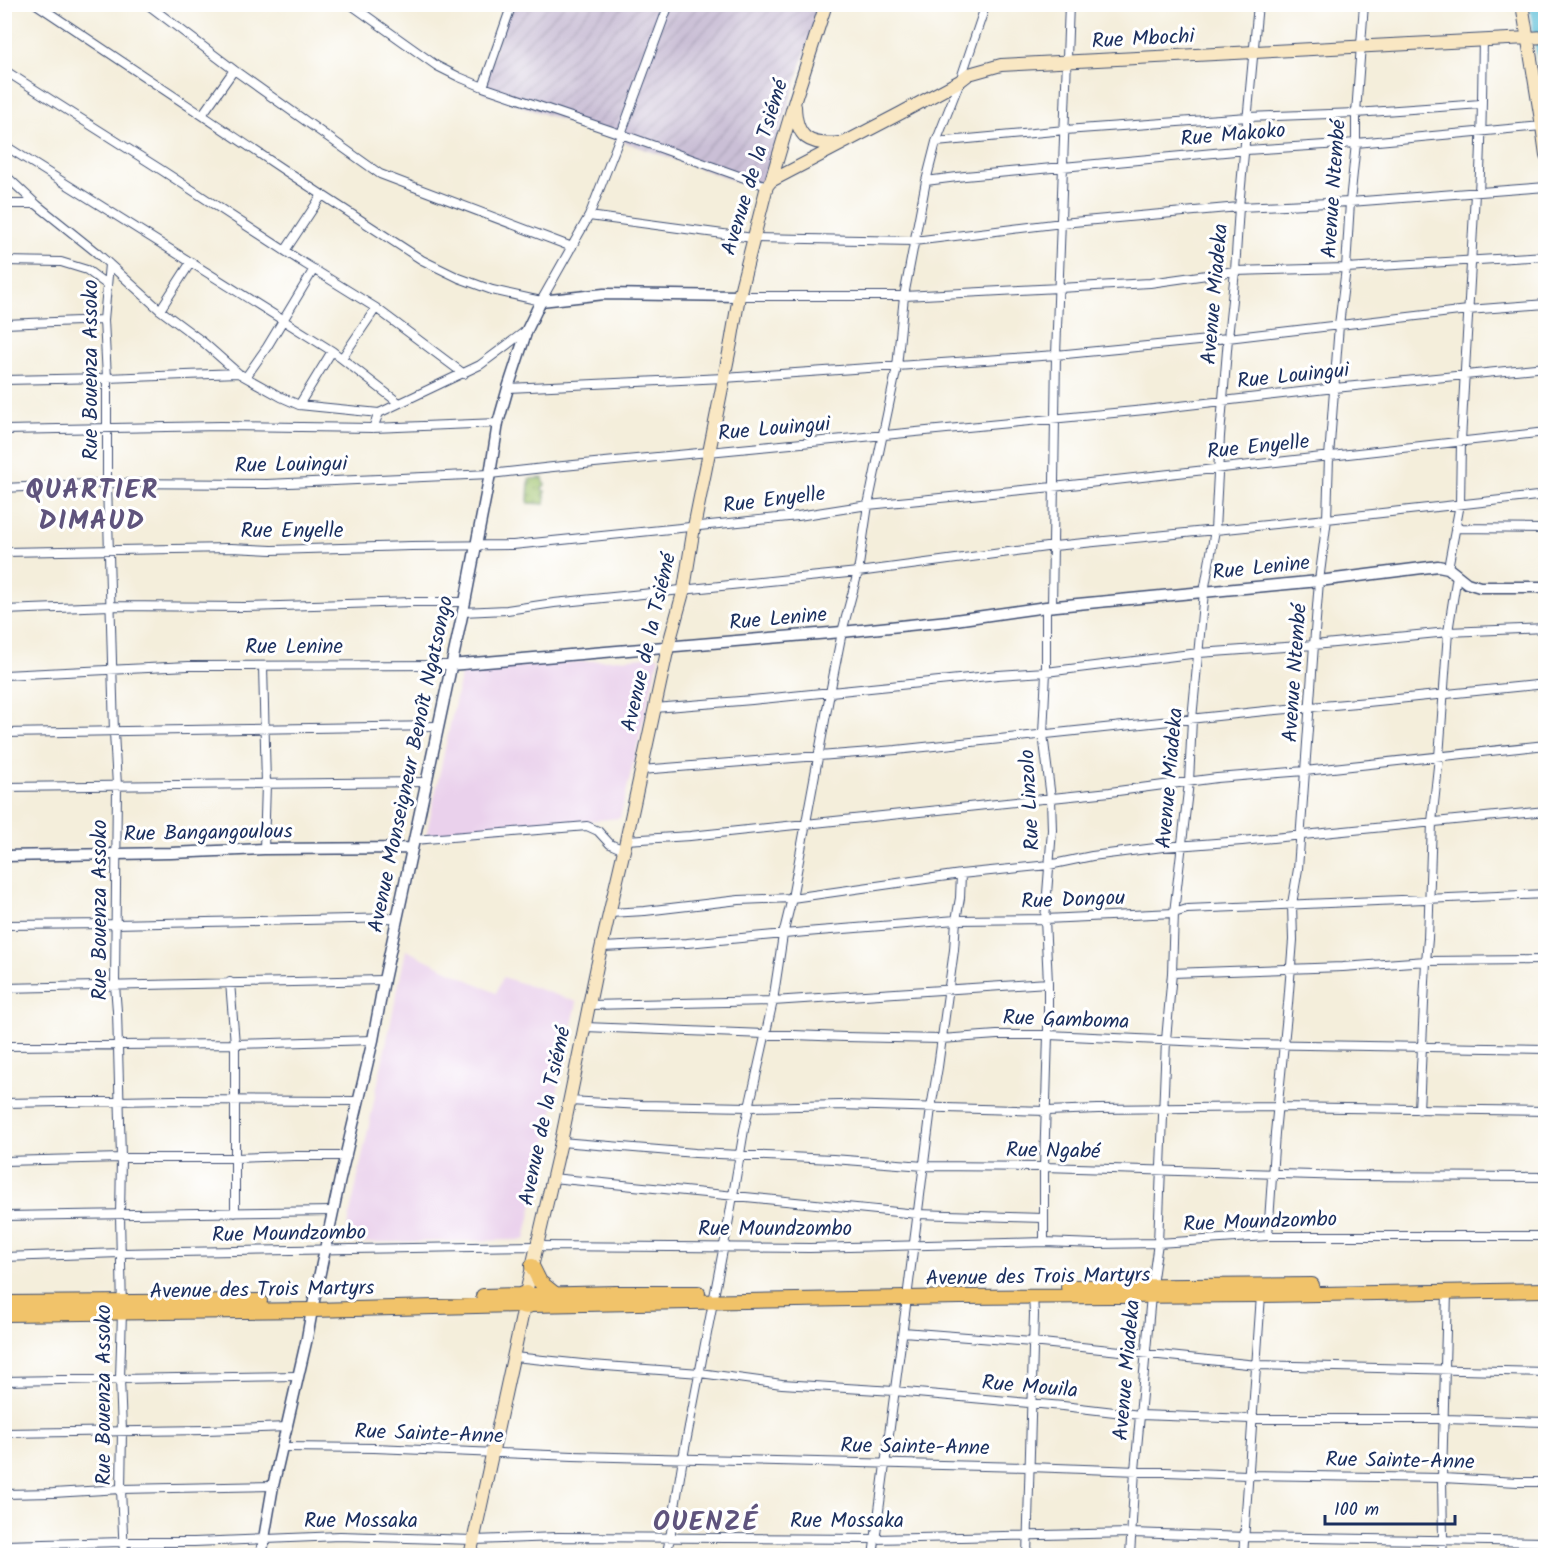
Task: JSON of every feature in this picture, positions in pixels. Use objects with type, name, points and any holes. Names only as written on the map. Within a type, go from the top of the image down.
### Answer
[{"type":"main road","name":"Avenue de la Tsiémé","points":[[470,1556],[668,647],[684,589],[738,296],[769,183],[826,4]]},
{"type":"main road","points":[[1522,4],[1536,37],[1545,155]]},
{"type":"main road","name":"Rue Mbochi","points":[[769,183],[960,81],[969,74],[1001,65],[1536,37]]},
{"type":"main road","points":[[795,100],[797,123],[806,136],[819,144],[847,142]]},
{"type":"main road","points":[[532,1266],[540,1282],[555,1294]]},
{"type":"main road","name":"Avenue des Trois Martyrs","points":[[4,1303],[122,1307],[313,1305],[1545,1282]]},
{"type":"main road","name":"Avenue des Trois Martyrs","points":[[908,1294],[1033,1296],[1152,1290],[1261,1295],[1545,1290]]},
{"type":"main road","name":"Avenue des Trois Martyrs","points":[[525,1300],[555,1294],[616,1293],[714,1297]]},
{"type":"main road","name":"Avenue des Trois Martyrs","points":[[4,1314],[122,1307]]},
{"type":"street","points":[[36,4],[422,260],[459,278],[492,290],[541,301],[604,294],[904,296],[1150,283],[1236,271],[1346,268],[1545,256]]},
{"type":"street","points":[[147,4],[234,70],[381,174],[572,247]]},
{"type":"street","points":[[350,4],[437,66],[459,77],[769,183]]},
{"type":"street","points":[[483,87],[512,4]]},
{"type":"street","name":"Avenue Monseigneur Benoît Ngatsongo","points":[[261,1556],[273,1486],[373,1040],[464,607],[498,423],[527,330],[589,216],[669,4]]},
{"type":"street","points":[[666,1556],[830,693],[842,632],[858,572],[868,505],[897,367],[904,296],[926,181],[936,142],[986,4]]},
{"type":"street","name":"Rue Linzolo","points":[[1044,1242],[1048,1035],[1045,919],[1052,830],[1051,798],[1043,734],[1054,546],[1056,355],[1069,4]]},
{"type":"street","name":"Avenue Miadeka","points":[[1130,1556],[1135,1470],[1158,1243],[1166,1040],[1174,913],[1189,782],[1192,719],[1204,592],[1215,530],[1228,338],[1236,271],[1239,207],[1258,4]]},
{"type":"street","name":"Avenue Ntembé","points":[[1268,1236],[1293,940],[1292,904],[1298,869],[1319,580],[1327,519],[1329,457],[1356,143],[1364,4]]},
{"type":"street","points":[[1419,1110],[1432,822],[1444,694],[1455,528],[1460,504],[1470,261],[1482,131],[1483,39]]},
{"type":"street","points":[[4,70],[376,308],[464,374]]},
{"type":"street","points":[[202,115],[234,70]]},
{"type":"street","points":[[936,142],[1248,117],[1356,113],[1481,104]]},
{"type":"street","name":"Rue Makoko","points":[[926,181],[1246,150],[1356,143],[1542,126]]},
{"type":"street","points":[[4,145],[332,351],[399,403]]},
{"type":"street","points":[[4,174],[160,310],[242,375],[299,405],[379,413],[480,366],[527,330]]},
{"type":"street","points":[[589,216],[753,238],[914,241],[1062,223],[1239,207],[1350,202],[1545,187]]},
{"type":"street","points":[[285,251],[322,195]]},
{"type":"street","points":[[4,204],[36,204]]},
{"type":"street","points":[[4,261],[61,262],[87,270],[106,284]]},
{"type":"street","points":[[160,310],[191,262]]},
{"type":"street","name":"Rue Bouenza Assoko","points":[[109,264],[104,320],[117,786],[114,924],[121,1158],[120,1378],[124,1556]]},
{"type":"street","points":[[4,380],[242,375],[267,347],[314,270]]},
{"type":"street","points":[[508,388],[724,378],[1056,355],[1468,310],[1545,304]]},
{"type":"street","points":[[342,358],[376,308]]},
{"type":"street","points":[[4,324],[104,320]]},
{"type":"street","points":[[299,405],[332,351]]},
{"type":"street","name":"Rue Louingui","points":[[4,488],[107,483],[267,484],[490,474],[1056,419],[1545,367]]},
{"type":"street","points":[[373,428],[379,413]]},
{"type":"street","points":[[4,430],[221,426],[373,428],[498,423]]},
{"type":"street","name":"Rue Enyelle","points":[[4,552],[513,546],[1545,432]]},
{"type":"street","points":[[4,610],[111,606],[245,607],[413,602],[507,610],[554,603],[858,572],[1054,546],[1545,495]]},
{"type":"street","points":[[1455,528],[1545,529]]},
{"type":"street","name":"Rue Lenine","points":[[4,675],[189,666],[450,665],[842,632],[1049,607],[1438,566],[1452,571],[1467,584],[1480,587],[1545,587]]},
{"type":"street","points":[[655,708],[1046,672],[1199,653],[1448,632],[1545,628]]},
{"type":"street","points":[[263,666],[266,784],[264,849]]},
{"type":"street","points":[[641,770],[818,756],[1545,684]]},
{"type":"street","points":[[4,733],[438,726]]},
{"type":"street","points":[[413,844],[587,826],[598,831],[610,844],[625,845],[690,836],[1110,792],[1217,778],[1305,771],[1545,745]]},
{"type":"street","points":[[4,787],[426,782]]},
{"type":"street","points":[[610,913],[739,900],[792,898],[961,874],[1049,865],[1092,856],[1163,847],[1545,811]]},
{"type":"street","name":"Rue Bangangoulous","points":[[4,856],[413,844]]},
{"type":"street","points":[[873,1556],[931,1108],[954,950],[961,874]]},
{"type":"street","name":"Rue Dongou","points":[[602,947],[687,943],[956,920],[1045,919],[1174,913],[1187,909],[1545,894]]},
{"type":"street","points":[[4,925],[397,918]]},
{"type":"street","points":[[1172,973],[1426,961],[1545,960]]},
{"type":"street","points":[[4,988],[384,980]]},
{"type":"street","points":[[230,982],[235,1044],[235,1213]]},
{"type":"street","points":[[590,1005],[773,1000],[1048,984]]},
{"type":"street","name":"Rue Gamboma","points":[[585,1027],[941,1039],[997,1035],[1048,1035],[1284,1045],[1545,1049]]},
{"type":"street","points":[[4,1046],[118,1046],[373,1040]]},
{"type":"street","points":[[4,1103],[358,1101]]},
{"type":"street","points":[[570,1101],[642,1105],[840,1106],[1047,1111],[1278,1107],[1545,1111]]},
{"type":"street","name":"Rue Ngabé","points":[[561,1142],[683,1152],[924,1166],[1272,1174],[1545,1177]]},
{"type":"street","points":[[4,1161],[347,1156]]},
{"type":"street","points":[[552,1178],[917,1214],[1043,1218]]},
{"type":"street","points":[[4,1216],[333,1211]]},
{"type":"street","name":"Rue Moundzombo","points":[[4,1257],[537,1246],[810,1248],[1044,1242],[1158,1243],[1268,1236],[1545,1236]]},
{"type":"street","points":[[1442,1556],[1447,1292]]},
{"type":"street","points":[[1243,1556],[1261,1295]]},
{"type":"street","points":[[1027,1556],[1033,1296]]},
{"type":"street","points":[[903,1332],[1032,1342],[1257,1365],[1545,1372]]},
{"type":"street","name":"Rue Mouila","points":[[514,1357],[700,1373],[793,1385],[894,1391],[1140,1416],[1545,1422]]},
{"type":"street","points":[[4,1381],[298,1376]]},
{"type":"street","points":[[4,1433],[288,1427]]},
{"type":"street","name":"Rue Sainte-Anne","points":[[283,1447],[1545,1482]]},
{"type":"street","points":[[4,1494],[121,1488],[273,1486]]},
{"type":"street","name":"Rue Mossaka","points":[[4,1545],[194,1542],[340,1536],[474,1540],[558,1537],[875,1539],[1132,1533],[1545,1542]]},
{"type":"shaded area","points":[[509,5],[820,5],[762,190],[481,92]]},
{"type":"shaded area","points":[[659,656],[620,818],[426,836],[462,670]]},
{"type":"shaded area","points":[[406,950],[496,993],[503,977],[577,1002],[525,1240],[344,1243]]},
{"type":"green space","points":[[543,478],[545,504],[528,503],[529,479]]},
{"type":"waterway","points":[[1536,4],[1546,69]]},
{"type":"district","name":"QUARTIER DIMAUD","points":[[92,504]]},
{"type":"district","name":"OUENZÉ","points":[[706,1521]]}]
